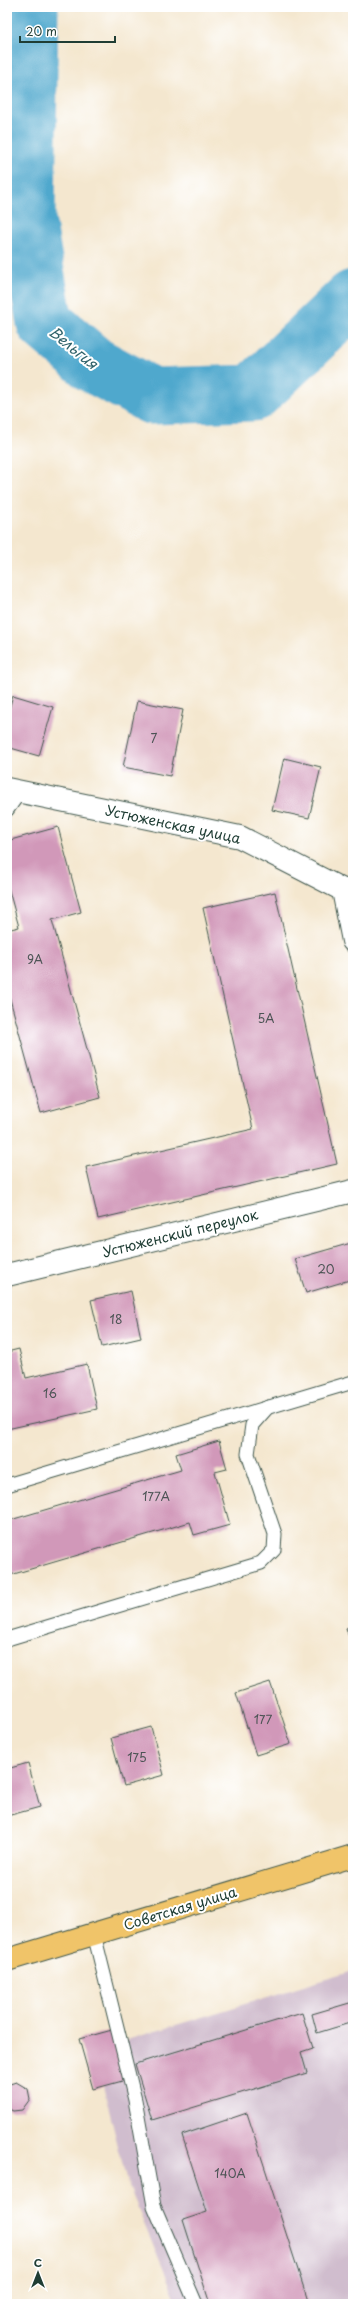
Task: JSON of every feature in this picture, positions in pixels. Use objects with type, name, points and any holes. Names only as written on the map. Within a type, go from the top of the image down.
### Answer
[{"type":"main road","name":"Советская улица","points":[[7,1960],[353,1856]]},
{"type":"street","name":"Устюженская улица","points":[[13,790],[240,837],[348,890]]},
{"type":"street","points":[[348,890],[353,941]]},
{"type":"street","name":"Устюженский переулок","points":[[7,1275],[353,1191]]},
{"type":"lane","points":[[7,810],[13,790]]},
{"type":"lane","points":[[7,1485],[353,1382]]},
{"type":"lane","points":[[7,1639],[260,1563],[274,1550],[275,1534],[248,1454],[252,1425],[268,1407]]},
{"type":"lane","points":[[94,1934],[135,2100],[154,2206],[196,2304]]},
{"type":"shaded area","points":[[353,1971],[353,2304],[178,2304],[127,2182],[94,2050]]},
{"type":"building","points":[[13,695],[53,707],[39,756],[7,747],[7,717]]},
{"type":"building","points":[[137,701],[183,710],[170,776],[123,767]]},
{"type":"building","points":[[284,758],[321,767],[309,818],[272,810]]},
{"type":"building","points":[[58,827],[81,912],[52,920],[100,1097],[41,1113],[7,988],[7,930],[19,927],[7,883],[7,841]]},
{"type":"building","points":[[275,892],[337,1164],[98,1219],[86,1167],[253,1129],[203,908]]},
{"type":"building","points":[[351,1243],[353,1249],[353,1279],[306,1293],[295,1259]]},
{"type":"building","points":[[131,1291],[141,1338],[102,1347],[91,1300]]},
{"type":"building","points":[[19,1349],[26,1378],[87,1364],[97,1409],[7,1429],[7,1352]]},
{"type":"building","points":[[219,1441],[227,1469],[215,1472],[230,1525],[194,1535],[190,1522],[7,1576],[7,1521],[181,1470],[176,1454]]},
{"type":"building","points":[[353,1626],[353,1650],[346,1628]]},
{"type":"building","points":[[270,1682],[291,1744],[256,1755],[236,1693]]},
{"type":"building","points":[[151,1727],[164,1775],[124,1786],[111,1738]]},
{"type":"building","points":[[28,1763],[40,1807],[7,1816],[7,1769]]},
{"type":"building","points":[[353,2002],[353,2022],[317,2033],[312,2014]]},
{"type":"building","points":[[302,2013],[313,2048],[301,2052],[307,2073],[152,2120],[135,2064]]},
{"type":"building","points":[[112,2030],[126,2080],[93,2089],[79,2039]]},
{"type":"building","points":[[16,2082],[28,2089],[30,2099],[22,2110],[13,2111],[7,2108],[7,2085]]},
{"type":"building","points":[[247,2113],[309,2304],[210,2304],[183,2220],[207,2212],[182,2135]]},
{"type":"waterway","name":"Вельгия","points":[[30,7],[27,219],[45,323],[94,365],[152,396],[253,393],[353,298]]}]
